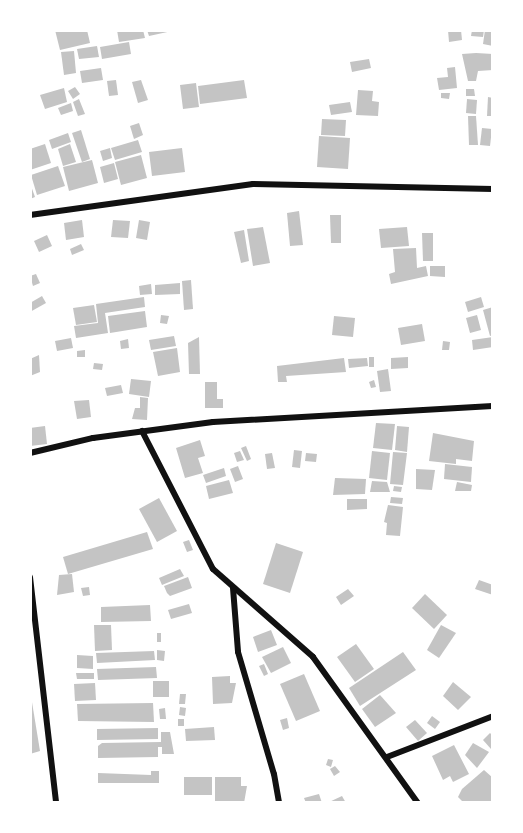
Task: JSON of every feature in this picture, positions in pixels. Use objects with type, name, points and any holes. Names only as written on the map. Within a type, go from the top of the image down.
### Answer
[{"type":"street","points":[[30,215],[253,184],[493,189]]},
{"type":"street","points":[[30,453],[142,431],[213,422],[493,406]]},
{"type":"street","points":[[142,431],[198,544],[213,569],[313,657],[418,803]]},
{"type":"street","points":[[30,578],[56,803]]},
{"type":"street","points":[[233,588],[238,652],[274,774],[279,803]]},
{"type":"street","points":[[387,757],[493,716]]},
{"type":"building","points":[[55,30],[87,30],[90,43],[60,50]]},
{"type":"building","points":[[117,30],[143,30],[145,38],[119,42]]},
{"type":"building","points":[[147,30],[172,30],[172,31],[149,36]]},
{"type":"building","points":[[448,30],[461,30],[462,40],[449,42]]},
{"type":"building","points":[[472,30],[484,30],[483,37],[471,36]]},
{"type":"building","points":[[485,30],[493,30],[493,46],[483,44]]},
{"type":"building","points":[[129,42],[131,54],[102,59],[100,47]]},
{"type":"building","points":[[97,46],[99,57],[79,59],[77,49]]},
{"type":"building","points":[[74,51],[76,73],[64,75],[61,52]]},
{"type":"building","points":[[462,54],[493,54],[493,70],[478,71],[476,81],[468,81]]},
{"type":"building","points":[[369,59],[371,68],[352,72],[350,62]]},
{"type":"building","points":[[455,67],[457,88],[439,90],[437,78],[448,77],[447,68]]},
{"type":"building","points":[[101,68],[103,80],[82,83],[80,71]]},
{"type":"building","points":[[116,80],[118,95],[109,96],[107,81]]},
{"type":"building","points":[[141,80],[148,100],[138,103],[132,82]]},
{"type":"building","points":[[244,80],[247,98],[200,104],[198,86]]},
{"type":"building","points":[[196,83],[199,107],[183,109],[180,85]]},
{"type":"building","points":[[75,87],[80,94],[73,99],[68,91]]},
{"type":"building","points":[[64,88],[67,102],[45,109],[40,95]]},
{"type":"building","points":[[466,89],[474,89],[475,96],[466,96]]},
{"type":"building","points":[[358,90],[373,91],[372,101],[379,102],[378,116],[356,115]]},
{"type":"building","points":[[441,93],[450,93],[449,99],[441,98]]},
{"type":"building","points":[[488,97],[493,98],[493,116],[487,116]]},
{"type":"building","points":[[79,99],[85,114],[78,116],[73,102]]},
{"type":"building","points":[[467,99],[477,100],[476,114],[466,113]]},
{"type":"building","points":[[350,102],[352,112],[331,115],[329,105]]},
{"type":"building","points":[[71,103],[73,111],[61,115],[58,108]]},
{"type":"building","points":[[468,116],[476,116],[478,145],[469,145]]},
{"type":"building","points":[[322,119],[346,120],[345,136],[321,135]]},
{"type":"building","points":[[139,123],[143,135],[134,139],[130,126]]},
{"type":"building","points":[[482,128],[492,129],[490,146],[480,145]]},
{"type":"building","points":[[81,130],[90,159],[82,162],[72,133]]},
{"type":"building","points":[[68,133],[71,142],[52,149],[49,140]]},
{"type":"building","points":[[319,136],[350,138],[348,169],[317,167]]},
{"type":"building","points":[[138,140],[142,152],[115,160],[111,148]]},
{"type":"building","points":[[45,144],[51,163],[30,170],[30,149]]},
{"type":"building","points":[[70,144],[76,162],[63,166],[58,149]]},
{"type":"building","points":[[110,148],[112,158],[103,161],[100,151]]},
{"type":"building","points":[[182,148],[185,172],[152,176],[149,152]]},
{"type":"building","points":[[141,155],[147,178],[121,185],[115,162]]},
{"type":"building","points":[[92,160],[98,183],[69,191],[63,167]]},
{"type":"building","points":[[114,163],[118,179],[104,183],[100,167]]},
{"type":"building","points":[[58,166],[65,186],[37,195],[31,175]]},
{"type":"building","points":[[30,183],[35,197],[30,199]]},
{"type":"building","points":[[299,211],[303,245],[290,246],[287,213]]},
{"type":"building","points":[[330,215],[341,215],[341,243],[331,243]]},
{"type":"building","points":[[82,220],[84,237],[66,240],[64,223]]},
{"type":"building","points":[[113,220],[130,221],[128,238],[111,237]]},
{"type":"building","points":[[139,220],[150,222],[147,240],[136,238]]},
{"type":"building","points":[[263,227],[270,263],[253,266],[247,229]]},
{"type":"building","points":[[407,227],[409,246],[381,248],[379,229]]},
{"type":"building","points":[[244,230],[249,261],[241,263],[234,232]]},
{"type":"building","points":[[422,233],[433,233],[433,261],[423,261]]},
{"type":"building","points":[[47,235],[52,246],[39,252],[34,241]]},
{"type":"building","points":[[81,244],[84,250],[72,255],[70,249]]},
{"type":"building","points":[[416,248],[417,268],[426,266],[428,276],[391,284],[389,274],[395,272],[393,249]]},
{"type":"building","points":[[430,266],[445,266],[445,277],[430,276]]},
{"type":"building","points":[[36,274],[40,283],[33,286],[30,276]]},
{"type":"building","points":[[191,280],[193,309],[184,310],[182,281]]},
{"type":"building","points":[[180,283],[180,294],[155,295],[155,285]]},
{"type":"building","points":[[151,284],[152,294],[140,295],[139,286]]},
{"type":"building","points":[[42,296],[46,303],[30,312],[30,303]]},
{"type":"building","points":[[144,297],[145,307],[105,313],[108,333],[76,338],[74,326],[98,323],[96,304]]},
{"type":"building","points":[[481,297],[484,307],[468,312],[465,302]]},
{"type":"building","points":[[94,305],[97,322],[76,325],[73,308]]},
{"type":"building","points":[[493,307],[493,335],[490,336],[483,310]]},
{"type":"building","points":[[145,311],[147,327],[110,333],[108,316]]},
{"type":"building","points":[[161,315],[169,316],[167,324],[160,323]]},
{"type":"building","points":[[477,315],[481,330],[470,333],[466,318]]},
{"type":"building","points":[[334,316],[355,318],[353,337],[332,335]]},
{"type":"building","points":[[422,324],[425,341],[401,345],[398,328]]},
{"type":"building","points":[[174,336],[176,346],[151,350],[149,340]]},
{"type":"building","points":[[199,337],[200,374],[189,374],[188,343]]},
{"type":"building","points":[[493,337],[493,347],[473,350],[472,340]]},
{"type":"building","points":[[71,338],[73,348],[57,351],[55,341]]},
{"type":"building","points":[[128,339],[129,348],[121,349],[120,341]]},
{"type":"building","points":[[443,341],[450,342],[449,350],[442,350]]},
{"type":"building","points":[[177,348],[180,372],[158,376],[153,352]]},
{"type":"building","points":[[85,350],[85,357],[77,357],[77,351]]},
{"type":"building","points":[[39,355],[40,372],[30,376],[30,359]]},
{"type":"building","points":[[369,357],[374,357],[374,367],[369,367]]},
{"type":"building","points":[[408,357],[408,368],[391,369],[391,358]]},
{"type":"building","points":[[344,358],[346,372],[286,376],[287,382],[278,382],[277,366]]},
{"type":"building","points":[[367,358],[368,366],[349,368],[348,359]]},
{"type":"building","points":[[94,363],[103,364],[102,370],[93,369]]},
{"type":"building","points":[[388,369],[391,391],[380,392],[377,371]]},
{"type":"building","points":[[131,379],[151,381],[149,397],[129,394]]},
{"type":"building","points":[[374,380],[376,387],[371,388],[369,382]]},
{"type":"building","points":[[205,382],[217,382],[217,399],[223,399],[223,408],[205,408]]},
{"type":"building","points":[[121,385],[123,393],[107,396],[105,388]]},
{"type":"building","points":[[140,397],[148,398],[147,420],[132,419],[135,408],[140,408]]},
{"type":"building","points":[[89,400],[91,417],[77,419],[74,401]]},
{"type":"building","points":[[376,423],[395,424],[392,450],[373,448]]},
{"type":"building","points":[[45,426],[47,444],[30,446],[30,428]]},
{"type":"building","points":[[397,426],[409,427],[407,452],[395,450]]},
{"type":"building","points":[[433,433],[474,441],[472,461],[456,459],[456,464],[429,461]]},
{"type":"building","points":[[200,440],[205,456],[198,458],[203,473],[185,478],[176,448]]},
{"type":"building","points":[[246,446],[251,459],[247,461],[241,448]]},
{"type":"building","points":[[294,450],[302,451],[300,468],[292,467]]},
{"type":"building","points":[[240,451],[244,460],[237,462],[234,453]]},
{"type":"building","points":[[372,451],[390,453],[387,480],[369,478]]},
{"type":"building","points":[[393,452],[407,453],[403,485],[390,484]]},
{"type":"building","points":[[272,453],[275,468],[267,469],[265,454]]},
{"type":"building","points":[[306,453],[317,454],[316,462],[305,461]]},
{"type":"building","points":[[445,464],[472,467],[471,482],[444,479]]},
{"type":"building","points":[[238,466],[243,479],[235,482],[230,469]]},
{"type":"building","points":[[224,468],[226,476],[206,483],[203,475]]},
{"type":"building","points":[[416,469],[435,470],[432,490],[416,489]]},
{"type":"building","points":[[335,478],[366,479],[365,494],[333,495]]},
{"type":"building","points":[[229,480],[233,493],[209,499],[206,486]]},
{"type":"building","points":[[372,481],[387,482],[390,492],[370,492]]},
{"type":"building","points":[[457,482],[472,485],[471,491],[455,491]]},
{"type":"building","points":[[394,486],[402,487],[401,492],[393,491]]},
{"type":"building","points":[[391,497],[403,498],[402,504],[390,503]]},
{"type":"building","points":[[159,498],[177,531],[157,542],[139,509]]},
{"type":"building","points":[[347,499],[367,499],[367,509],[347,510]]},
{"type":"building","points":[[388,505],[403,507],[400,536],[386,535],[387,523],[384,522]]},
{"type":"building","points":[[147,532],[153,549],[68,574],[63,557]]},
{"type":"building","points":[[189,540],[193,550],[187,552],[183,542]]},
{"type":"building","points":[[276,543],[303,552],[290,593],[263,584]]},
{"type":"building","points":[[180,569],[184,576],[162,585],[159,578]]},
{"type":"building","points":[[72,574],[74,592],[57,595],[59,575]]},
{"type":"building","points":[[188,577],[192,588],[170,596],[167,593],[164,586]]},
{"type":"building","points":[[479,580],[493,585],[493,595],[475,589]]},
{"type":"building","points":[[89,587],[90,595],[83,596],[81,588]]},
{"type":"building","points":[[348,589],[354,596],[341,605],[336,597]]},
{"type":"building","points":[[425,594],[447,615],[434,629],[412,608]]},
{"type":"building","points":[[189,604],[192,613],[171,619],[168,610]]},
{"type":"building","points":[[150,605],[151,621],[101,622],[101,607]]},
{"type":"building","points":[[94,625],[111,625],[112,650],[95,651]]},
{"type":"building","points":[[441,625],[456,633],[439,658],[427,650]]},
{"type":"building","points":[[271,630],[277,645],[258,652],[253,637]]},
{"type":"building","points":[[157,633],[161,633],[161,642],[157,642]]},
{"type":"building","points":[[356,644],[374,669],[355,682],[337,657]]},
{"type":"building","points":[[283,647],[291,663],[271,673],[262,657]]},
{"type":"building","points":[[157,650],[165,651],[164,661],[157,660]]},
{"type":"building","points":[[154,651],[155,660],[97,663],[96,653]]},
{"type":"building","points":[[403,652],[416,670],[360,706],[349,688]]},
{"type":"building","points":[[77,655],[93,656],[93,669],[77,668]]},
{"type":"building","points":[[264,664],[268,674],[264,676],[259,666]]},
{"type":"building","points":[[156,667],[157,678],[98,680],[97,669]]},
{"type":"building","points":[[76,673],[94,673],[94,679],[77,679]]},
{"type":"building","points":[[304,674],[320,711],[296,721],[280,684]]},
{"type":"building","points":[[230,676],[230,683],[236,683],[232,703],[213,704],[212,677]]},
{"type":"building","points":[[153,681],[169,681],[169,697],[153,697]]},
{"type":"building","points":[[453,682],[471,697],[458,710],[443,696]]},
{"type":"building","points":[[95,683],[96,700],[75,701],[74,684]]},
{"type":"building","points":[[30,690],[40,751],[30,754]]},
{"type":"building","points":[[180,694],[186,694],[185,704],[179,704]]},
{"type":"building","points":[[380,695],[396,713],[375,727],[362,709]]},
{"type":"building","points":[[153,703],[154,722],[78,721],[77,704]]},
{"type":"building","points":[[180,707],[186,708],[185,716],[179,715]]},
{"type":"building","points":[[165,708],[166,719],[160,719],[159,709]]},
{"type":"building","points":[[432,716],[440,722],[435,729],[427,723]]},
{"type":"building","points":[[287,718],[289,728],[283,730],[280,720]]},
{"type":"building","points":[[178,719],[184,719],[184,726],[178,726]]},
{"type":"building","points":[[415,720],[427,733],[418,741],[406,727]]},
{"type":"building","points":[[214,727],[215,740],[186,741],[185,729]]},
{"type":"building","points":[[158,728],[158,739],[97,740],[97,729]]},
{"type":"building","points":[[161,732],[170,732],[174,754],[162,754],[162,747],[158,747],[158,757],[98,758],[98,746],[102,743],[161,742]]},
{"type":"building","points":[[490,733],[493,736],[491,749],[483,740]]},
{"type":"building","points":[[473,743],[489,752],[477,768],[465,755]]},
{"type":"building","points":[[454,745],[469,774],[453,782],[450,776],[443,780],[432,756]]},
{"type":"building","points":[[328,759],[333,760],[331,767],[326,765]]},
{"type":"building","points":[[335,766],[340,772],[334,776],[330,769]]},
{"type":"building","points":[[484,770],[493,778],[493,803],[464,803],[458,797],[462,789]]},
{"type":"building","points":[[151,771],[159,771],[159,783],[98,783],[98,773],[151,775]]},
{"type":"building","points":[[184,777],[212,777],[212,795],[184,795]]},
{"type":"building","points":[[215,777],[241,777],[241,786],[247,786],[244,803],[215,803]]},
{"type":"building","points":[[319,794],[322,803],[306,803],[304,798]]},
{"type":"building","points":[[342,796],[346,803],[327,803]]}]
